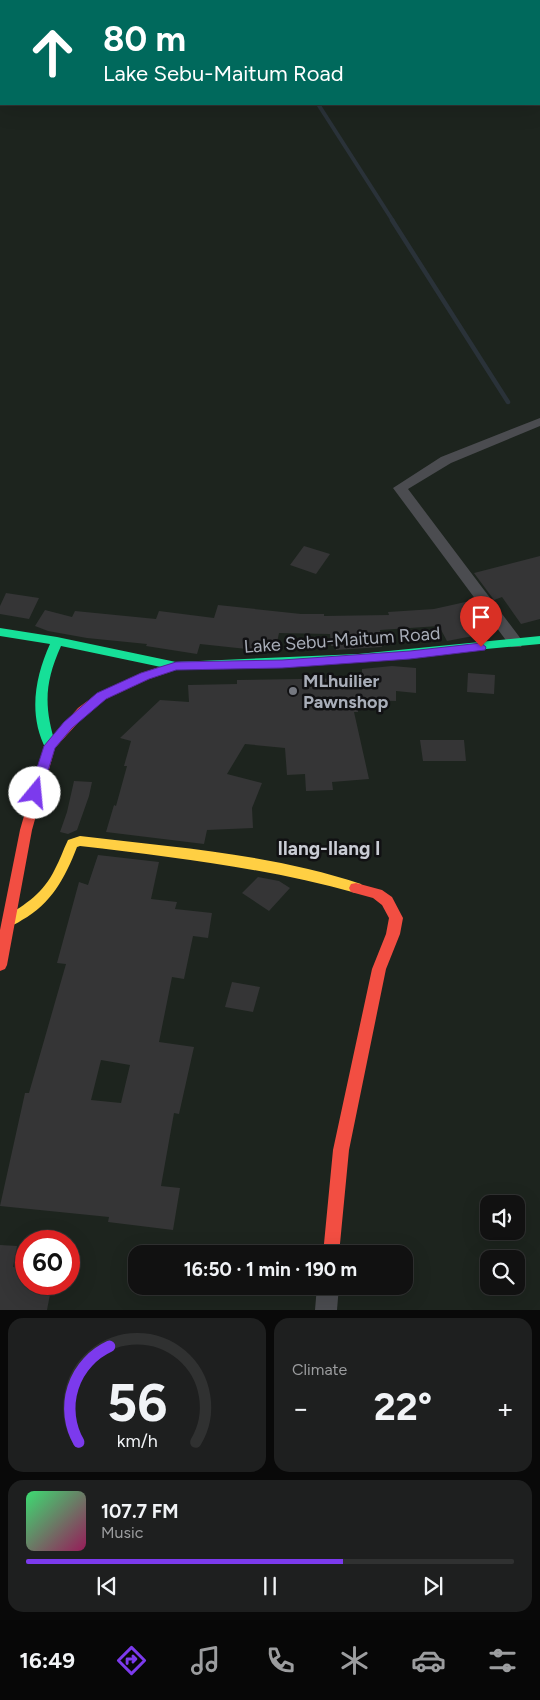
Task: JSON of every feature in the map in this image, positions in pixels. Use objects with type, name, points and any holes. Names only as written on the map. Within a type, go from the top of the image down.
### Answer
[{"type":"main road","points":[[0,632],[57,641],[176,666]]},
{"type":"main road","name":"Lake Sebu-Maitum Road","points":[[176,666],[282,664],[410,655],[540,640]]},
{"type":"main road","points":[[50,746],[41,718],[38,687],[42,671],[57,641]]},
{"type":"main road","points":[[0,965],[26,830],[50,746],[82,711],[102,696],[145,676],[176,666]]},
{"type":"main road","points":[[9,921],[42,902],[57,883],[72,844],[80,841],[205,856],[316,878],[377,894],[387,901],[396,918],[395,926],[379,969],[341,1150],[333,1245]]},
{"type":"street","points":[[516,643],[400,488],[446,460],[540,422]]},
{"type":"street","points":[[326,1310],[327,1295]]},
{"type":"shaded area","points":[[0,105],[540,105],[540,1310],[0,1310]]},
{"type":"building","points":[[304,546],[330,554],[316,574],[290,565]]},
{"type":"building","points":[[540,556],[540,619],[521,624],[502,597],[494,600],[474,573]]},
{"type":"building","points":[[6,593],[39,598],[29,619],[0,614],[0,606]]},
{"type":"building","points":[[470,601],[489,633],[447,641],[439,626],[380,630],[382,647],[336,650],[336,646],[331,646],[330,634],[279,633],[275,652],[200,644],[197,654],[146,646],[147,644],[87,638],[48,631],[35,626],[45,610],[72,617],[75,611],[156,619],[159,611],[214,618],[218,605],[301,614],[324,614],[324,616],[389,615],[388,612],[434,609]]},
{"type":"building","points":[[392,666],[416,668],[416,693],[396,691],[396,701],[358,700],[358,712],[354,712],[369,779],[332,782],[333,790],[306,791],[305,774],[287,775],[285,748],[245,744],[227,774],[262,783],[252,808],[253,828],[207,830],[204,844],[106,832],[114,805],[116,806],[127,766],[124,766],[131,741],[120,738],[160,700],[189,702],[188,685],[237,684],[237,680],[362,678],[362,669]]},
{"type":"building","points":[[468,673],[495,675],[494,694],[467,692]]},
{"type":"building","points":[[420,740],[464,740],[466,761],[423,761]]},
{"type":"building","points":[[74,781],[92,782],[77,830],[68,834],[60,832]]},
{"type":"building","points":[[98,855],[159,862],[151,899],[177,902],[175,909],[212,913],[208,938],[193,936],[184,979],[172,977],[159,1042],[194,1047],[179,1114],[174,1113],[161,1186],[180,1188],[173,1230],[108,1222],[109,1217],[0,1206],[25,1093],[29,1093],[66,964],[57,963],[79,882],[88,885]],"holes":[[[101,1060],[130,1065],[121,1103],[91,1100]]]},
{"type":"building","points":[[258,877],[279,881],[290,888],[269,911],[242,893]]},
{"type":"building","points":[[232,982],[260,987],[253,1012],[225,1007]]},
{"type":"building","points":[[0,1245],[15,1246],[13,1267],[15,1267],[15,1295],[50,1295],[47,1310],[0,1310]]},
{"type":"waterway","points":[[319,105],[393,221]]},
{"type":"waterway","points":[[392,220],[508,402]]},
{"type":"traffic: fast","points":[[0,632],[57,641],[176,666]]},
{"type":"traffic: fast","points":[[166,669],[176,666],[358,658],[540,640]]},
{"type":"traffic: fast","points":[[50,746],[42,717],[41,693],[42,681],[57,641]]},
{"type":"traffic: slow","points":[[9,921],[33,906],[50,890],[72,844],[80,841],[219,858],[288,871],[356,888]]},
{"type":"traffic: jam","points":[[0,965],[26,830],[50,746],[82,711],[102,696],[145,676],[166,669]]},
{"type":"traffic: jam","points":[[332,1245],[341,1150],[379,969],[393,934],[396,918],[387,901],[377,894],[356,888]]},
{"type":"place","name":"MLhuilier Pawnshop","points":[[293,691]]},
{"type":"district","name":"Ilang-Ilang I","points":[[329,848]]},
{"type":"route","points":[[35,793],[50,746],[68,725],[82,711],[102,696],[145,676],[176,666],[282,664],[410,655],[481,647]]}]
